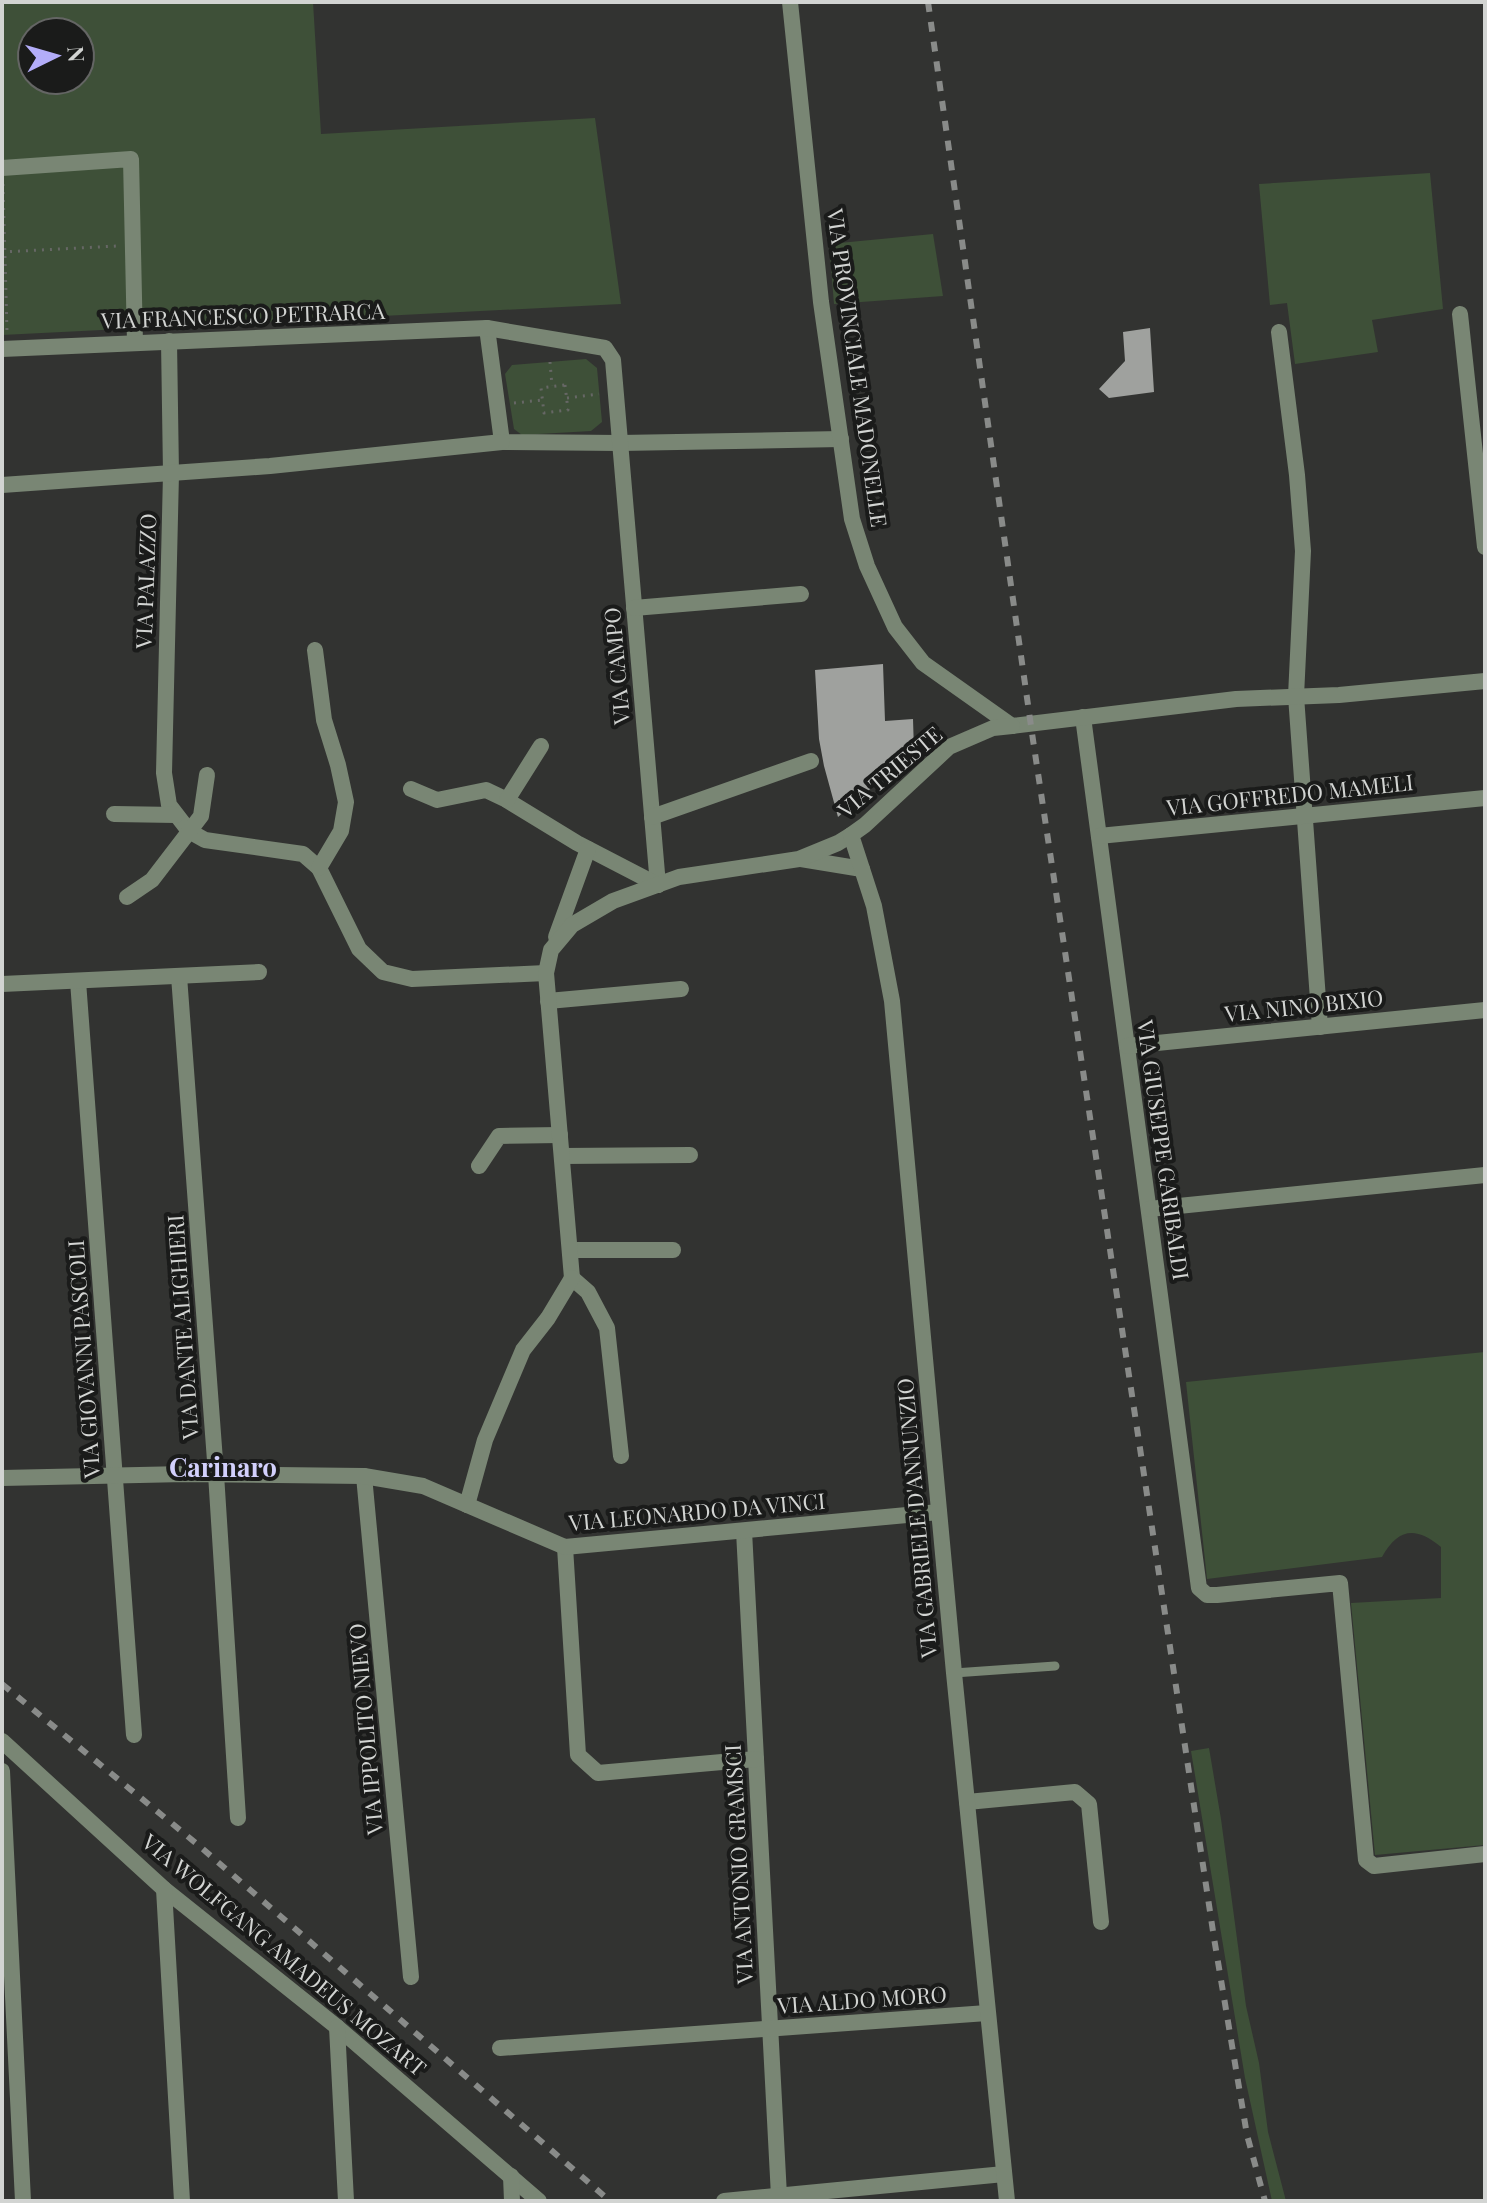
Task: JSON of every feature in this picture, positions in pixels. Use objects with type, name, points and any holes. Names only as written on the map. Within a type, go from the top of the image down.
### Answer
[{"type":"street","name":"VIA PROVINCIALE MADONELLE","points":[[790,2],[821,302],[852,519],[867,566],[895,627],[923,663],[1012,726]]},
{"type":"street","points":[[2,168],[131,159],[135,343]]},
{"type":"street","points":[[1460,314],[1485,547]]},
{"type":"street","points":[[487,328],[502,442]]},
{"type":"street","name":"VIA FRANCESCO PETRARCA","points":[[5,348],[487,328],[605,348],[613,360],[620,443]]},
{"type":"street","points":[[1279,332],[1303,551],[1296,696],[1320,1027]]},
{"type":"street","name":"VIA PALAZZO","points":[[169,341],[171,474],[164,773],[169,805],[182,821]]},
{"type":"street","points":[[2,485],[171,474],[502,442],[841,439]]},
{"type":"street","name":"VIA CAMPO","points":[[620,443],[658,885]]},
{"type":"street","points":[[634,608],[801,594]]},
{"type":"street","points":[[315,650],[324,720],[346,802],[341,831],[319,868]]},
{"type":"street","name":"VIA TRIESTE","points":[[551,950],[572,925],[613,901],[679,877],[799,859],[838,843],[865,825],[949,747],[993,728],[1236,699],[1339,695],[1485,681]]},
{"type":"street","name":"VIA GIUSEPPE GARIBALDI","points":[[1083,717],[1199,1588],[1207,1595],[1217,1595],[1340,1583],[1366,1860],[1374,1866],[1485,1854]]},
{"type":"street","points":[[507,800],[541,746]]},
{"type":"street","points":[[652,817],[811,761]]},
{"type":"street","points":[[114,814],[182,821],[201,816],[207,775]]},
{"type":"street","points":[[411,789],[437,800],[486,790],[658,885]]},
{"type":"street","name":"VIA GOFFREDO MAMELI","points":[[1099,836],[1485,798]]},
{"type":"street","points":[[182,821],[205,840],[303,854],[319,868],[359,949],[383,972],[412,979],[546,973]]},
{"type":"street","points":[[127,897],[152,880],[182,821]]},
{"type":"street","name":"VIA GABRIELE D'ANNUNZIO","points":[[851,835],[874,906],[892,1001],[1007,2201]]},
{"type":"street","points":[[467,1505],[485,1440],[523,1350],[548,1318],[572,1278],[546,973],[551,950],[588,849]]},
{"type":"street","points":[[799,859],[862,869]]},
{"type":"street","points":[[2,984],[259,972]]},
{"type":"street","name":"VIA DANTE ALIGHIERI","points":[[179,976],[238,1818]]},
{"type":"street","name":"VIA GIOVANNI PASCOLI","points":[[78,981],[134,1735]]},
{"type":"street","points":[[548,1001],[681,989]]},
{"type":"street","name":"VIA NINO BIXIO","points":[[1127,1046],[1485,1010]]},
{"type":"street","points":[[479,1166],[499,1136],[560,1135]]},
{"type":"street","points":[[562,1156],[690,1155]]},
{"type":"street","points":[[1149,1209],[1485,1175]]},
{"type":"street","points":[[570,1250],[673,1250]]},
{"type":"street","points":[[572,1278],[588,1292],[607,1328],[621,1456]]},
{"type":"street","name":"VIA LEONARDO DA VINCI","points":[[2,1478],[216,1474],[364,1476],[423,1486],[565,1547],[939,1512]]},
{"type":"street","name":"VIA IPPOLITO NIEVO","points":[[364,1476],[411,1977]]},
{"type":"street","name":"VIA ANTONIO GRAMSCI","points":[[744,1531],[779,2196]]},
{"type":"street","points":[[565,1547],[578,1755],[598,1773],[756,1759]]},
{"type":"street","name":"VIA WOLFGANG AMADEUS MOZART","points":[[2,1741],[164,1889],[337,2027],[539,2201]]},
{"type":"street","points":[[2,1771],[23,2201]]},
{"type":"street","points":[[967,1802],[1075,1792],[1089,1804],[1101,1922]]},
{"type":"street","points":[[164,1889],[182,2201]]},
{"type":"street","name":"VIA ALDO MORO","points":[[500,2048],[987,2013]]},
{"type":"street","points":[[337,2027],[346,2201]]},
{"type":"street","points":[[724,2201],[1004,2174]]},
{"type":"street","points":[[511,2176],[512,2201]]},
{"type":"lane","points":[[954,1673],[1055,1666]]},
{"type":"path","points":[[2,174],[5,348]]},
{"type":"path","points":[[3,252],[133,245]]},
{"type":"path","points":[[550,362],[552,387]]},
{"type":"path","points":[[565,385],[566,398],[568,410],[544,413],[541,388],[565,385]]},
{"type":"path","points":[[566,398],[599,394]]},
{"type":"path","points":[[510,404],[542,400]]},
{"type":"path","points":[[555,411],[556,422]]},
{"type":"green space","points":[[2,2],[313,2],[321,134],[595,118],[621,304],[2,335]]},
{"type":"green space","points":[[1430,173],[1443,309],[1372,320],[1378,352],[1295,364],[1287,303],[1270,305],[1259,184]]},
{"type":"green space","points":[[933,234],[943,296],[834,304],[829,244]]},
{"type":"green space","points":[[586,359],[597,368],[602,422],[591,431],[522,435],[514,429],[505,374],[512,365]]},
{"type":"green space","points":[[1485,1352],[1485,1845],[1375,1855],[1351,1603],[1441,1598],[1441,1547],[1416,1533],[1408,1533],[1394,1540],[1382,1557],[1207,1579],[1186,1382]]},
{"type":"green space","points":[[1209,1748],[1246,2006],[1259,2063],[1268,2132],[1286,2201],[1272,2201],[1245,2078],[1191,1751]]},
{"type":"building","points":[[1150,328],[1154,392],[1109,398],[1099,389],[1125,361],[1123,332]]},
{"type":"building","points":[[883,664],[885,721],[913,719],[914,751],[838,817],[819,739],[815,670]]},
{"type":"railway","points":[[928,2],[1033,740],[1214,1938],[1247,2135],[1265,2201]]},
{"type":"railway","points":[[2,1684],[197,1844],[610,2201]]},
{"type":"district","name":"Carinaro","points":[[223,1468]]}]
